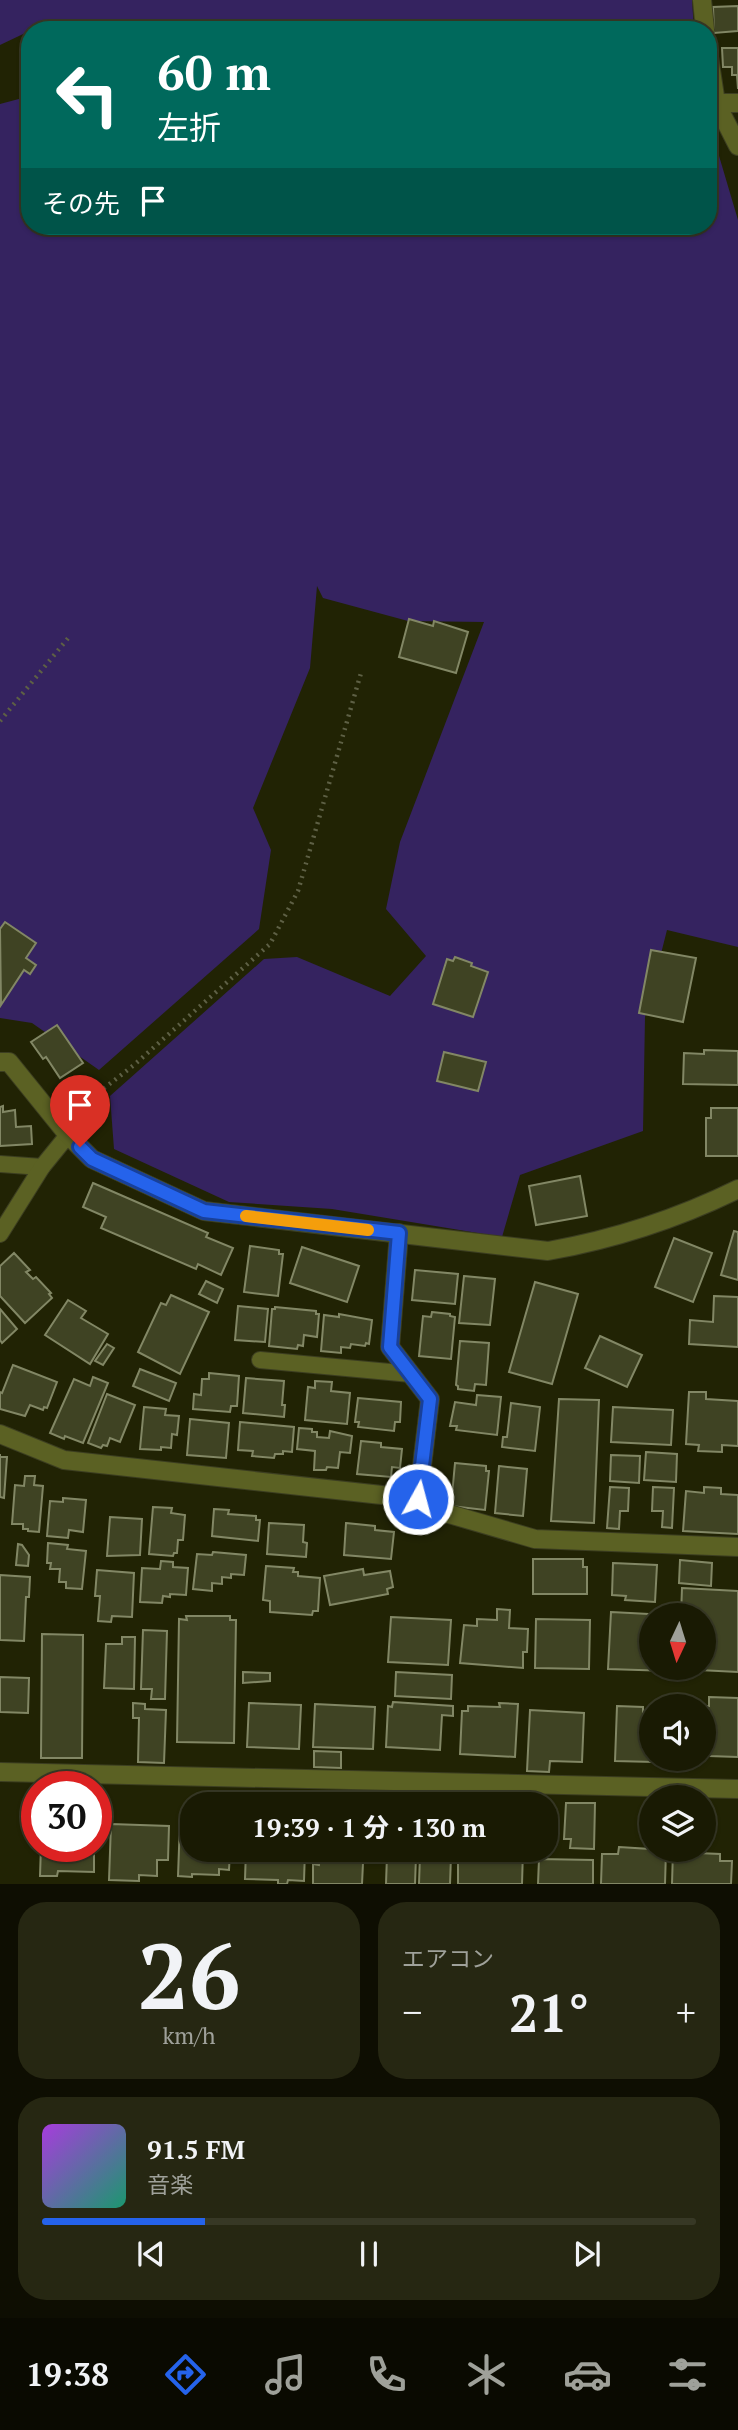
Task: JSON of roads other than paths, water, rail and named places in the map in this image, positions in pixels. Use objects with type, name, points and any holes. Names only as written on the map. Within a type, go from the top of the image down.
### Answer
[{"type":"street","points":[[702,0],[704,21]]},
{"type":"street","points":[[717,103],[738,103]]},
{"type":"street","points":[[717,105],[738,146]]},
{"type":"street","points":[[0,1062],[9,1062],[64,1130],[92,1159],[204,1211],[548,1251],[598,1242],[698,1209],[738,1189]]},
{"type":"street","points":[[399,1233],[390,1347],[430,1399],[418,1499]]},
{"type":"street","points":[[0,1434],[64,1460],[418,1499],[432,1509],[535,1539],[738,1546]]},
{"type":"street","points":[[0,1772],[738,1789]]},
{"type":"lane","points":[[0,1234],[64,1130]]},
{"type":"lane","points":[[0,1164],[42,1167]]},
{"type":"lane","points":[[260,1360],[411,1374]]}]
